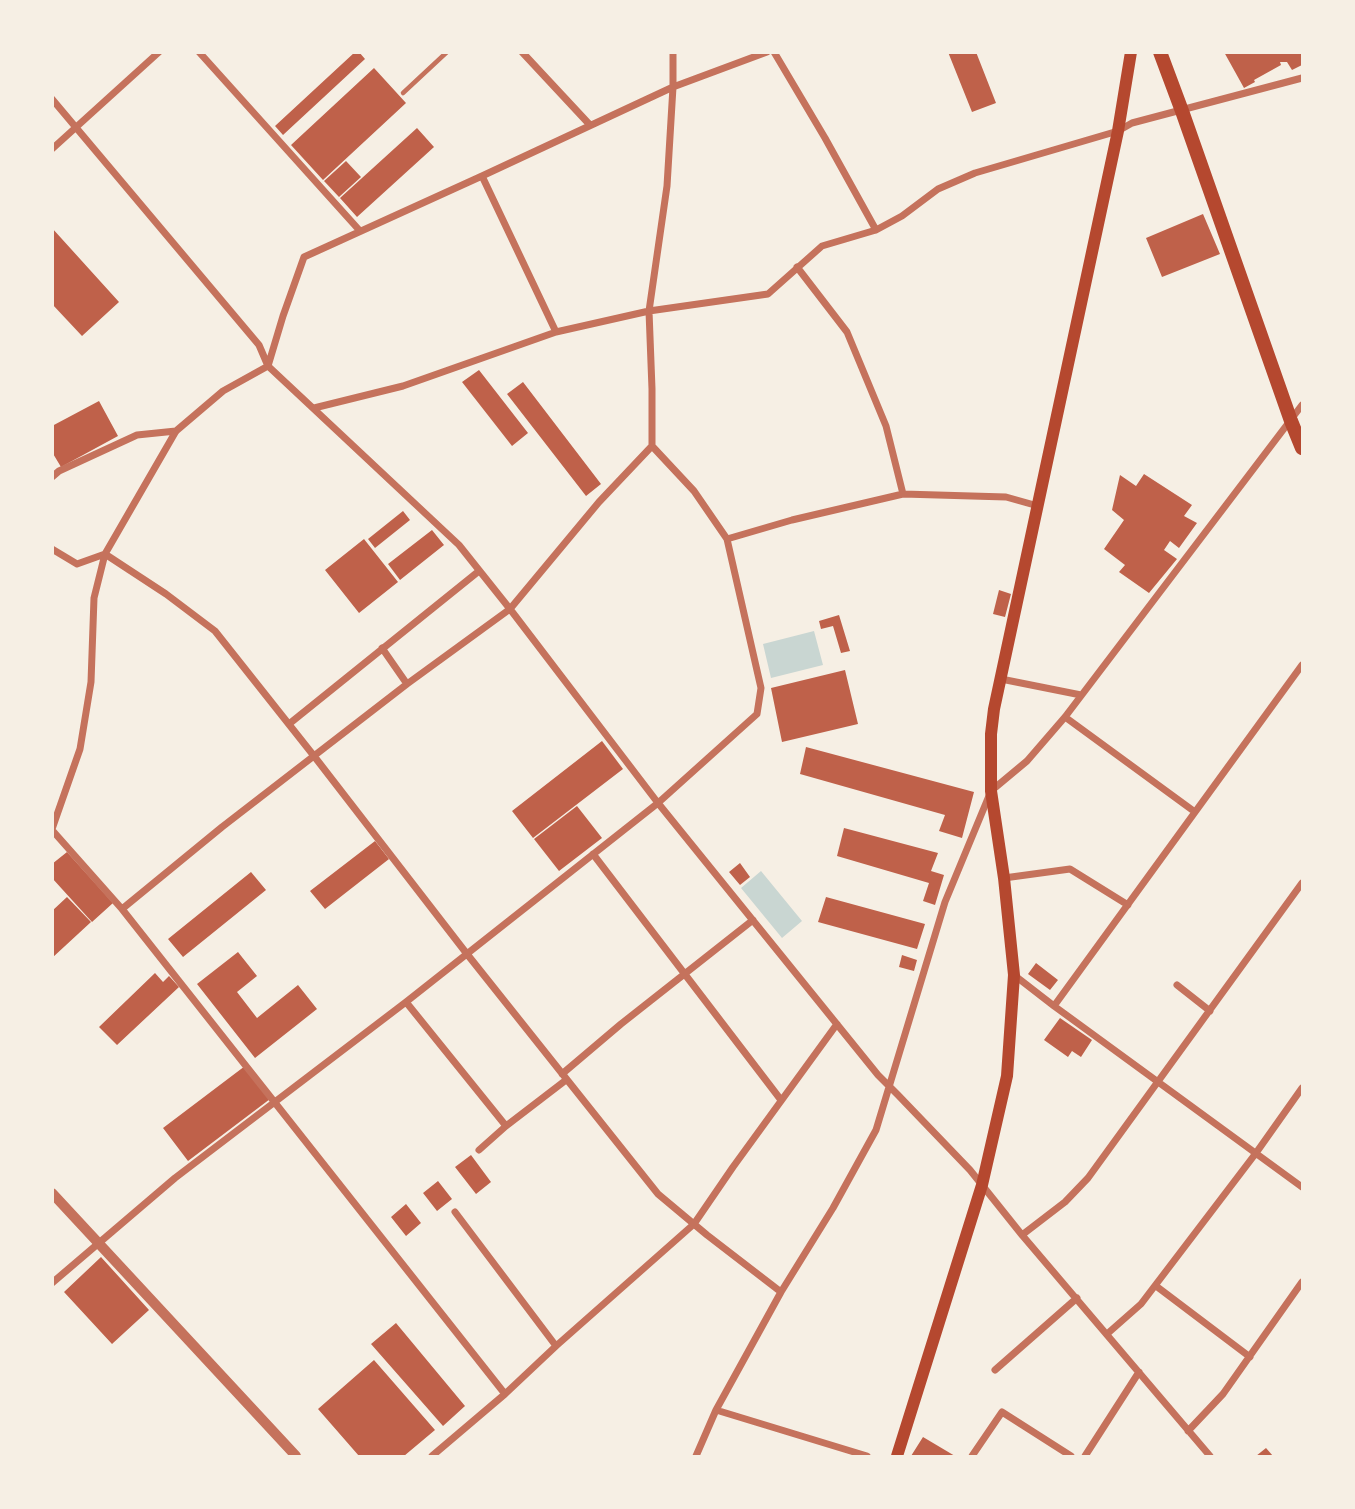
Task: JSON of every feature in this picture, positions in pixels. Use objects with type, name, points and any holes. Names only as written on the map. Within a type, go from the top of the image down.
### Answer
[{"type":"main road","points":[[897,1457],[982,1185],[1007,1076],[1014,975],[1004,878],[991,791],[994,709],[1118,131],[1131,52]]},
{"type":"main road","points":[[1160,52],[1291,421],[1303,448]]},
{"type":"street","points":[[52,149],[159,52]]},
{"type":"street","points":[[199,52],[360,231]]},
{"type":"street","points":[[522,52],[590,125]]},
{"type":"street","points":[[52,1283],[175,1178],[406,1002],[658,803],[757,713],[761,688],[727,539],[694,491],[652,446],[649,312],[667,186],[673,52]]},
{"type":"street","points":[[505,1394],[122,909],[52,830],[80,749],[91,682],[94,598],[105,554],[176,431],[223,391],[268,366],[304,257],[673,87],[766,52]]},
{"type":"street","points":[[774,52],[876,230]]},
{"type":"street","points":[[314,408],[403,386],[556,332],[649,312],[768,294],[822,246],[876,230],[902,216],[938,189],[975,173],[1118,131],[1132,123],[1303,78]]},
{"type":"street","points":[[52,99],[260,345],[268,366],[459,545],[658,803],[878,1075],[982,1185],[1210,1457]]},
{"type":"street","points":[[482,176],[556,332]]},
{"type":"street","points":[[797,267],[847,332],[886,426],[903,494]]},
{"type":"street","points":[[696,1457],[716,1410],[780,1292],[833,1208],[876,1130],[945,901],[991,791],[1027,761],[1065,717],[1303,405]]},
{"type":"street","points":[[52,477],[59,471],[137,435],[176,431]]},
{"type":"street","points":[[122,909],[222,827],[407,684],[510,609],[599,502],[652,446]]},
{"type":"street","points":[[52,463],[59,471]]},
{"type":"street","points":[[727,539],[792,520],[903,494],[1006,497],[1038,506]]},
{"type":"street","points":[[52,550],[77,564],[105,554]]},
{"type":"street","points":[[105,554],[166,594],[215,631],[658,1194],[780,1292]]},
{"type":"street","points":[[289,724],[479,570]]},
{"type":"street","points":[[383,648],[407,684]]},
{"type":"street","points":[[1054,1006],[1303,664]]},
{"type":"street","points":[[1001,679],[1081,695]]},
{"type":"street","points":[[1065,717],[1195,813]]},
{"type":"street","points":[[593,854],[781,1100]]},
{"type":"street","points":[[1004,878],[1070,869],[1128,905]]},
{"type":"street","points":[[1022,1235],[1065,1202],[1088,1178],[1303,883]]},
{"type":"street","points":[[479,1150],[684,974],[753,920]]},
{"type":"street","points":[[1014,975],[1303,1187]]},
{"type":"street","points":[[1177,985],[1210,1011]]},
{"type":"street","points":[[406,1002],[506,1126]]},
{"type":"street","points":[[432,1457],[694,1224],[837,1024]]},
{"type":"street","points":[[1107,1334],[1142,1304],[1303,1088]]},
{"type":"street","points":[[52,1193],[296,1457]]},
{"type":"street","points":[[455,1212],[556,1346]]},
{"type":"street","points":[[1188,1431],[1223,1394],[1303,1282]]},
{"type":"street","points":[[1156,1286],[1250,1357]]},
{"type":"street","points":[[995,1370],[1077,1298]]},
{"type":"street","points":[[1084,1457],[1139,1372]]},
{"type":"street","points":[[716,1410],[867,1457]]},
{"type":"street","points":[[972,1457],[1002,1412],[1071,1457]]},
{"type":"lane","points":[[403,93],[447,52]]},
{"type":"shaded area","points":[[814,631],[823,665],[771,678],[763,644]]},
{"type":"shaded area","points":[[761,871],[802,921],[782,938],[741,888]]},
{"type":"building","points":[[355,52],[359,52],[365,59],[283,135],[275,126]]},
{"type":"building","points":[[948,52],[976,52],[996,103],[972,112]]},
{"type":"building","points":[[1224,52],[1302,52],[1302,65],[1292,70],[1287,62],[1280,62],[1281,65],[1244,88]]},
{"type":"building","points":[[374,68],[406,103],[323,180],[291,145]]},
{"type":"building","points":[[417,128],[434,147],[357,217],[340,198]]},
{"type":"building","points":[[346,161],[361,177],[339,197],[324,181]]},
{"type":"building","points":[[1203,214],[1220,254],[1162,277],[1146,238]]},
{"type":"building","points":[[52,228],[119,302],[82,336],[52,304]]},
{"type":"building","points":[[479,370],[528,433],[512,446],[462,382]]},
{"type":"building","points":[[523,382],[601,484],[586,496],[507,394]]},
{"type":"building","points":[[99,401],[118,436],[61,467],[52,452],[52,426]]},
{"type":"building","points":[[1144,474],[1192,505],[1184,516],[1197,523],[1179,548],[1170,541],[1164,550],[1177,559],[1149,593],[1119,572],[1125,565],[1104,549],[1124,520],[1112,510],[1120,475],[1136,486]]},
{"type":"building","points":[[403,511],[410,520],[375,548],[368,539]]},
{"type":"building","points":[[432,530],[444,545],[400,580],[388,564]]},
{"type":"building","points":[[364,539],[398,582],[359,613],[325,570]]},
{"type":"building","points":[[999,590],[1011,594],[1005,617],[993,614]]},
{"type":"building","points":[[839,615],[850,651],[841,653],[833,626],[821,629],[819,621]]},
{"type":"building","points":[[845,670],[858,724],[782,742],[771,688]]},
{"type":"building","points":[[602,741],[623,769],[533,838],[512,811]]},
{"type":"building","points":[[806,747],[974,792],[962,838],[939,831],[945,815],[800,774]]},
{"type":"building","points":[[577,806],[602,838],[559,871],[534,839]]},
{"type":"building","points":[[844,828],[938,853],[931,871],[944,875],[935,905],[923,901],[929,883],[837,856]]},
{"type":"building","points":[[375,841],[389,859],[325,909],[310,891]]},
{"type":"building","points":[[67,852],[113,903],[92,922],[52,878],[52,864]]},
{"type":"building","points":[[740,863],[750,877],[740,885],[729,872]]},
{"type":"building","points":[[251,872],[266,890],[183,957],[168,939]]},
{"type":"building","points":[[67,897],[91,922],[52,958],[52,911]]},
{"type":"building","points":[[826,897],[925,924],[917,949],[818,922]]},
{"type":"building","points":[[238,952],[257,976],[237,992],[257,1018],[298,985],[317,1009],[255,1058],[197,984]]},
{"type":"building","points":[[902,955],[917,960],[914,971],[899,967]]},
{"type":"building","points":[[1036,963],[1058,980],[1050,990],[1028,974]]},
{"type":"building","points":[[155,973],[163,982],[169,976],[179,987],[117,1045],[99,1027]]},
{"type":"building","points":[[1060,1018],[1092,1040],[1081,1057],[1072,1051],[1068,1057],[1044,1040]]},
{"type":"building","points":[[245,1066],[270,1099],[188,1161],[163,1128]]},
{"type":"building","points":[[471,1155],[491,1182],[476,1194],[455,1167]]},
{"type":"building","points":[[438,1181],[452,1199],[437,1211],[423,1193]]},
{"type":"building","points":[[406,1204],[421,1223],[406,1236],[391,1217]]},
{"type":"building","points":[[101,1257],[149,1310],[112,1344],[64,1292]]},
{"type":"building","points":[[396,1323],[465,1406],[443,1426],[371,1344]]},
{"type":"building","points":[[374,1360],[435,1430],[404,1456],[359,1456],[318,1409]]},
{"type":"building","points":[[923,1437],[955,1456],[911,1456]]},
{"type":"building","points":[[1266,1448],[1273,1456],[1256,1456]]}]
